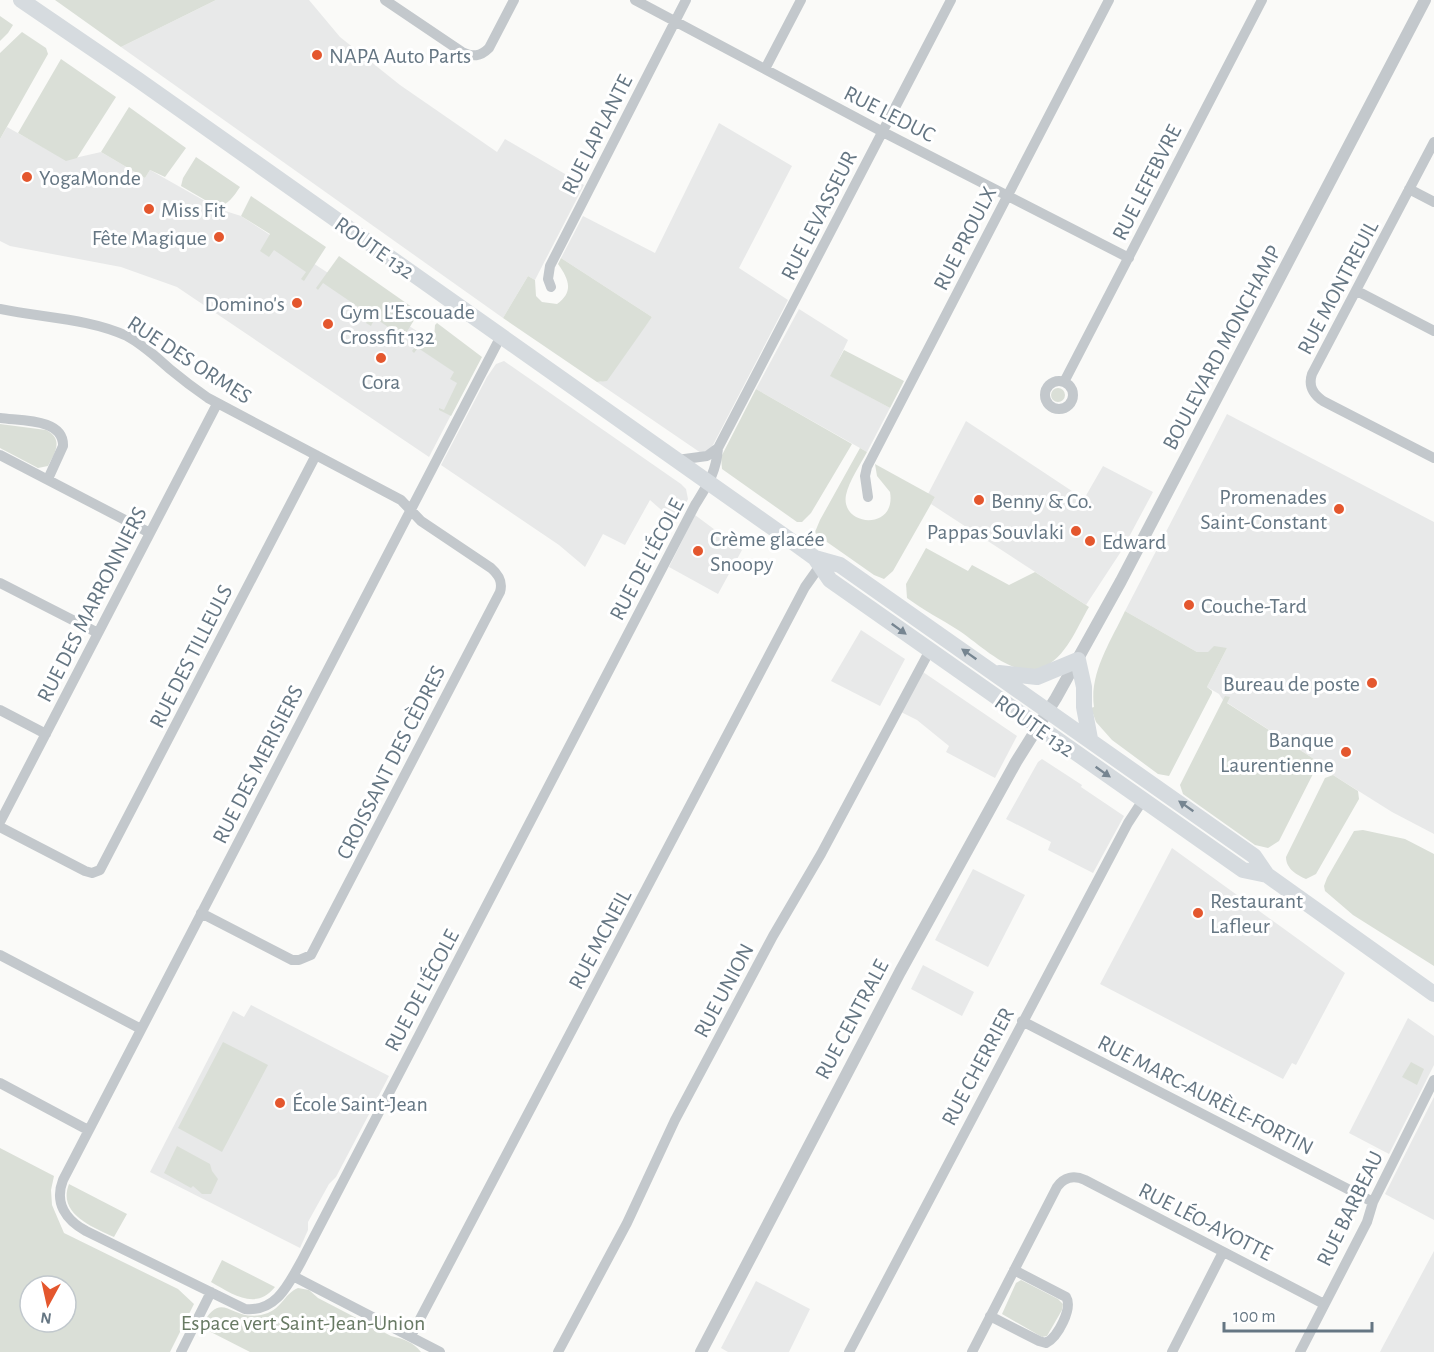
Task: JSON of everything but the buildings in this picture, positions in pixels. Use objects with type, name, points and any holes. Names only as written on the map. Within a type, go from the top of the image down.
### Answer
[{"type":"highway","name":"ROUTE 132","points":[[21,0],[820,561],[840,565],[995,672],[1254,856],[1267,875],[1434,994]]},
{"type":"highway","name":"ROUTE 132","points":[[28,0],[51,19]]},
{"type":"highway","name":"ROUTE 132","points":[[820,561],[830,580],[1143,800],[1243,870],[1267,875]]},
{"type":"highway","points":[[995,672],[1037,676],[1078,660],[1084,687],[1084,707],[1090,739]]},
{"type":"street","points":[[385,0],[462,52],[479,56],[491,44],[514,0]]},
{"type":"street","name":"RUE LEDUC","points":[[635,0],[883,132],[1129,258]]},
{"type":"street","name":"RUE LAPLANTE","points":[[552,287],[548,279],[550,266],[686,0]]},
{"type":"street","points":[[765,69],[801,0]]},
{"type":"street","name":"RUE LEVASSEUR","points":[[709,483],[716,466],[718,448],[951,0]]},
{"type":"street","name":"RUE PROULX","points":[[868,496],[865,476],[867,467],[1109,0]]},
{"type":"street","name":"RUE LEFEBVRE","points":[[1064,382],[1262,0]]},
{"type":"street","name":"BOULEVARD MONCHAMP","points":[[1048,711],[1167,496],[1425,0]]},
{"type":"street","name":"RUE MONTREUIL","points":[[1434,142],[1312,374],[1314,394],[1323,401],[1434,458]]},
{"type":"street","points":[[1409,189],[1434,202]]},
{"type":"street","points":[[1357,291],[1434,331]]},
{"type":"street","name":"RUE DES ORMES","points":[[0,309],[84,323],[109,329],[128,337],[148,349],[189,385],[217,404],[396,496],[411,508]]},
{"type":"street","name":"RUE DES MERISIERS","points":[[64,1212],[60,1201],[61,1185],[88,1130],[501,336]]},
{"type":"street","name":"RUE DES MARRONNIERS","points":[[0,822],[217,404]]},
{"type":"street","points":[[0,418],[50,425],[59,431],[63,446],[48,479]]},
{"type":"street","points":[[677,460],[707,456],[718,448]]},
{"type":"street","points":[[0,455],[150,533]]},
{"type":"street","name":"RUE DES TILLEULS","points":[[0,827],[85,871],[96,872],[105,862],[316,455]]},
{"type":"street","name":"RUE DE L'ÉCOLE","points":[[64,1212],[76,1226],[240,1307],[258,1309],[275,1301],[293,1276],[696,503],[709,483]]},
{"type":"street","name":"CROISSANT DES CÈDRES","points":[[201,913],[292,960],[300,960],[311,955],[325,931],[501,588],[497,573],[421,521],[411,508]]},
{"type":"street","name":"RUE MCNEIL","points":[[411,1336],[820,561]]},
{"type":"street","points":[[0,583],[98,633]]},
{"type":"street","name":"RUE UNION","points":[[558,1352],[627,1222],[665,1140],[714,1047],[930,650]]},
{"type":"street","points":[[0,710],[46,734]]},
{"type":"street","name":"RUE CENTRALE","points":[[701,1352],[900,972],[1020,755],[1048,711]]},
{"type":"street","name":"RUE CHERRIER","points":[[849,1352],[1022,1021],[1128,823],[1143,800]]},
{"type":"street","points":[[0,956],[141,1029]]},
{"type":"street","name":"RUE MARC-AURÈLE-FORTIN","points":[[1022,1021],[1373,1202]]},
{"type":"street","name":"RUE BARBEAU","points":[[1300,1352],[1370,1216],[1373,1202],[1434,1080]]},
{"type":"street","points":[[0,1083],[88,1130]]},
{"type":"street","name":"RUE LÉO-AYOTTE","points":[[1014,1270],[1057,1187],[1068,1178],[1077,1177],[1324,1304]]},
{"type":"street","points":[[1172,1352],[1223,1252]]},
{"type":"street","points":[[972,1352],[990,1316],[1014,1270],[1066,1297],[1069,1304],[1068,1311],[1053,1339],[1046,1343],[990,1316]]},
{"type":"street","points":[[293,1276],[440,1352]]},
{"type":"street","points":[[181,1352],[211,1292]]},
{"type":"shaded area","points":[[216,0],[309,0],[340,37],[400,85],[497,152],[505,139],[584,185],[535,280],[528,276],[503,318],[121,47]]},
{"type":"shaded area","points":[[719,123],[792,166],[739,268],[788,300],[713,445],[701,453],[597,382],[601,382],[652,317],[561,258],[583,216],[655,253]]},
{"type":"shaded area","points":[[7,127],[66,160],[101,152],[145,178],[150,170],[219,209],[241,216],[475,369],[429,457],[177,287],[121,267],[10,246],[0,241],[0,139]]},
{"type":"shaded area","points":[[799,309],[848,340],[831,376],[890,408],[867,452],[756,389]]},
{"type":"shaded area","points":[[504,361],[681,484],[686,489],[688,499],[676,523],[650,500],[625,545],[603,534],[585,567],[559,545],[441,465],[487,377],[496,364]]},
{"type":"shaded area","points":[[1227,414],[1434,522],[1434,834],[1392,812],[1333,775],[1314,759],[1223,700],[1219,694],[1207,687],[1227,648],[1204,653],[1197,652],[1125,611]]},
{"type":"shaded area","points":[[966,421],[1084,499],[1103,466],[1153,492],[1122,550],[1086,605],[931,504],[935,497],[928,494]]},
{"type":"shaded area","points":[[695,515],[742,550],[718,594],[669,567]]},
{"type":"shaded area","points":[[861,630],[905,659],[880,706],[831,681]]},
{"type":"shaded area","points":[[923,672],[1017,736],[995,778],[946,752],[949,746],[917,720],[901,712]]},
{"type":"shaded area","points":[[1042,759],[1124,816],[1093,873],[1048,850],[1051,842],[1006,819],[1038,762]]},
{"type":"shaded area","points":[[1172,848],[1345,973],[1296,1065],[1292,1063],[1283,1079],[1100,984]]},
{"type":"shaded area","points":[[973,869],[1025,895],[988,967],[935,940]]},
{"type":"shaded area","points":[[923,965],[974,992],[962,1016],[911,989]]},
{"type":"shaded area","name":"École Saint-Jean","points":[[251,1005],[389,1076],[336,1177],[329,1184],[308,1222],[308,1230],[300,1248],[150,1172],[233,1011],[244,1017]]},
{"type":"shaded area","points":[[1408,1018],[1434,1036],[1434,1065],[1389,1154],[1349,1133]]},
{"type":"shaded area","points":[[1434,1097],[1434,1220],[1385,1194]]},
{"type":"shaded area","points":[[1434,1251],[1434,1352],[1380,1352],[1382,1348]]},
{"type":"shaded area","points":[[756,1281],[810,1309],[789,1352],[728,1352],[721,1348]]},
{"type":"green space","points":[[55,0],[216,0],[121,47]]},
{"type":"green space","points":[[0,16],[13,25],[0,41]]},
{"type":"green space","points":[[22,32],[46,48],[48,54],[0,139],[0,53]]},
{"type":"green space","points":[[61,59],[116,97],[77,158],[66,161],[18,133]]},
{"type":"green space","points":[[129,107],[186,148],[165,177],[150,170],[145,178],[101,152]]},
{"type":"green space","points":[[196,157],[240,187],[228,202],[217,207],[181,186],[183,178]]},
{"type":"green space","points":[[251,196],[326,247],[304,281],[301,279],[306,272],[274,250],[269,257],[260,251],[270,234],[241,216]]},
{"type":"green space","points":[[339,256],[419,312],[400,343],[397,342],[401,336],[375,318],[371,326],[366,323],[370,315],[323,283],[318,290],[316,288]]},
{"type":"green space","points":[[561,258],[652,317],[607,381],[597,382],[503,318],[528,276],[535,280],[536,296],[542,302],[557,304],[566,295],[567,280],[558,264]]},
{"type":"green space","points":[[437,323],[482,357],[451,416],[439,408],[444,410],[457,383],[450,379],[454,372],[418,348],[414,353],[412,351],[425,333],[434,338]]},
{"type":"green space","points":[[844,350],[904,381],[890,408],[830,376]]},
{"type":"green space","points":[[1055,388],[1061,388],[1065,395],[1061,402],[1055,402],[1051,398],[1051,392]]},
{"type":"green space","points":[[756,389],[852,444],[811,513],[802,522],[797,522],[722,469],[721,457]]},
{"type":"green space","points":[[0,424],[46,430],[52,434],[56,446],[48,466],[38,468],[0,448]]},
{"type":"green space","points":[[860,448],[867,452],[846,495],[846,506],[851,514],[868,520],[878,519],[890,505],[890,492],[877,476],[875,464],[935,497],[893,571],[884,579],[874,575],[815,532]]},
{"type":"green space","points":[[926,548],[968,571],[972,565],[1009,585],[1035,572],[1089,607],[1058,657],[1042,668],[1020,669],[998,659],[958,630],[907,598],[906,584]]},
{"type":"green space","points":[[1125,611],[1197,652],[1208,652],[1214,646],[1227,648],[1207,687],[1212,693],[1169,776],[1158,774],[1112,740],[1096,722],[1091,708],[1094,707],[1093,694],[1098,670]]},
{"type":"green space","points":[[1225,696],[1230,697],[1227,703],[1317,763],[1279,841],[1268,848],[1255,845],[1183,794],[1180,785]]},
{"type":"green space","points":[[1333,775],[1358,791],[1359,799],[1316,874],[1306,879],[1290,868],[1286,857],[1325,778]]},
{"type":"green space","points":[[1363,830],[1405,839],[1434,854],[1434,966],[1353,915],[1325,891],[1327,878],[1354,831]]},
{"type":"green space","points":[[223,1042],[268,1065],[222,1152],[178,1128]]},
{"type":"green space","points":[[1411,1062],[1424,1069],[1417,1085],[1402,1077]]},
{"type":"green space","points":[[177,1146],[210,1164],[218,1179],[211,1194],[202,1194],[193,1186],[191,1188],[164,1173]]},
{"type":"green space","points":[[0,1148],[54,1176],[51,1190],[52,1205],[64,1233],[178,1289],[194,1304],[170,1352],[0,1352]]},
{"type":"green space","points":[[69,1184],[127,1214],[114,1237],[87,1224],[72,1211],[68,1204]]},
{"type":"green space","points":[[222,1260],[275,1287],[268,1294],[252,1299],[227,1291],[211,1282]]},
{"type":"green space","points":[[1021,1280],[1058,1299],[1063,1304],[1047,1336],[1042,1337],[1002,1314],[1016,1283]]},
{"type":"green space","name":"Espace vert Saint-Jean-Union","points":[[298,1288],[309,1290],[318,1298],[391,1336],[408,1341],[421,1352],[250,1352],[201,1327],[208,1315],[221,1307],[250,1316],[268,1313]]},
{"type":"place","name":"NAPA Auto Parts","points":[[317,55]]},
{"type":"place","name":"YogaMonde","points":[[27,177]]},
{"type":"place","name":"Miss Fit","points":[[149,209]]},
{"type":"place","name":"Fête Magique","points":[[219,237]]},
{"type":"place","name":"Domino's","points":[[297,303]]},
{"type":"place","name":"Gym L'Escouade Crossfit 132","points":[[328,324]]},
{"type":"place","name":"Cora","points":[[381,358]]},
{"type":"place","name":"Benny & Co.","points":[[979,500]]},
{"type":"place","name":"Promenades Saint-Constant","points":[[1339,509]]},
{"type":"place","name":"Pappas Souvlaki","points":[[1076,531]]},
{"type":"place","name":"Edward","points":[[1090,541]]},
{"type":"place","name":"Crème glacée Snoopy","points":[[698,551]]},
{"type":"place","name":"Couche-Tard","points":[[1189,605]]},
{"type":"place","name":"Bureau de poste","points":[[1372,683]]},
{"type":"place","name":"Banque Laurentienne","points":[[1346,752]]},
{"type":"place","name":"Restaurant Lafleur","points":[[1198,913]]},
{"type":"place","name":"École Saint-Jean","points":[[280,1103]]}]
